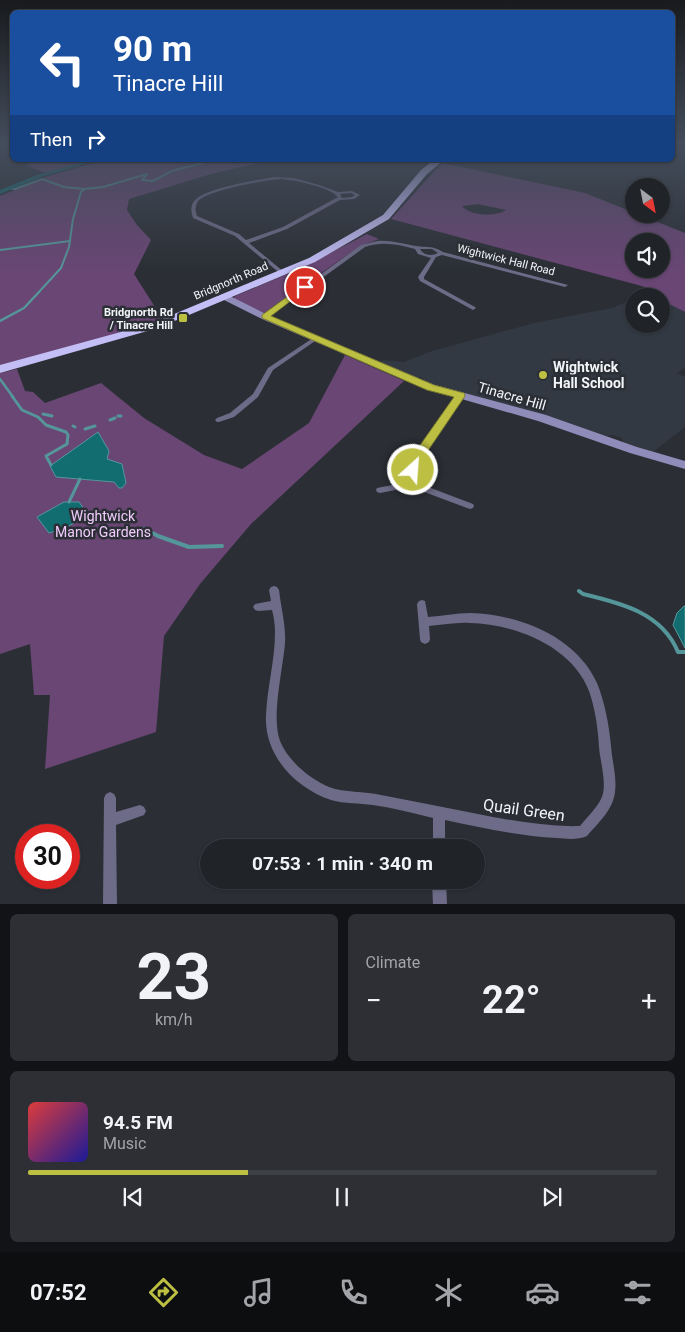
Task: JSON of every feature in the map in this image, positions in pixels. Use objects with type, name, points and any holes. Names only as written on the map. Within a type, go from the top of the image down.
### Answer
[{"type":"highway","name":"Bridgnorth Road","points":[[0,369],[137,332],[312,260],[386,217],[412,186]]},
{"type":"street","points":[[239,186],[217,191],[198,199],[194,204],[194,217],[234,233],[282,273]]},
{"type":"street","points":[[246,242],[279,231],[339,200],[353,198],[358,195],[349,192],[337,193],[315,186]]},
{"type":"street","points":[[337,193],[340,197],[339,200]]},
{"type":"street","points":[[265,316],[363,246],[374,242],[387,240],[417,248],[418,252],[434,257]]},
{"type":"street","name":"Wightwick Hall Road","points":[[417,248],[433,248],[441,254],[565,285]]},
{"type":"street","points":[[441,254],[434,257],[421,277],[422,280],[473,308]]},
{"type":"street","name":"Tinacre Hill","points":[[225,297],[431,387],[542,418],[634,450],[685,465]]},
{"type":"street","points":[[219,420],[232,415],[256,395],[270,369],[316,338]]},
{"type":"street","points":[[411,484],[413,470],[420,454],[460,396]]},
{"type":"street","points":[[232,415],[239,422]]},
{"type":"street","points":[[380,490],[411,484],[470,506]]},
{"type":"street","name":"Quail Green","points":[[274,590],[280,632],[272,720],[274,740],[289,764],[315,785],[333,794],[376,799],[439,814],[561,834],[583,832],[600,812],[609,794],[604,738],[592,685],[561,648],[546,637],[515,625],[471,618],[425,622]]},
{"type":"street","points":[[422,604],[425,639]]},
{"type":"street","points":[[258,607],[276,605]]},
{"type":"street","points":[[110,798],[110,904]]},
{"type":"street","points":[[111,820],[140,811]]},
{"type":"street","points":[[439,814],[439,839]]},
{"type":"street","points":[[439,889],[440,904]]},
{"type":"shaded area","name":"Wightwick Hall School","points":[[625,303],[625,333],[670,333],[670,304],[685,312],[685,368],[677,373],[685,377],[685,427],[653,452],[623,442],[622,438],[612,435],[606,436],[429,385],[421,377],[415,379],[380,364],[383,360],[404,362],[432,351],[534,323],[612,308]]},
{"type":"green space","points":[[24,186],[172,186],[129,199],[127,210],[137,225],[151,240],[134,274],[162,318],[145,326],[0,366],[0,196]]},
{"type":"green space","points":[[421,186],[553,186],[585,193],[625,209],[625,223],[660,223],[685,233],[685,312],[670,304],[670,288],[647,288],[391,219]],"holes":[[[478,204],[506,210],[496,214],[477,214],[462,206]]]},
{"type":"green space","points":[[367,234],[379,239],[360,246],[264,313],[233,299],[235,296],[297,270]]},
{"type":"green space","name":"Wightwick Manor Gardens","points":[[345,355],[404,381],[251,524],[200,584],[164,636],[156,732],[45,769],[50,695],[34,695],[30,644],[0,654],[0,373],[17,369],[25,391],[33,392],[45,403],[101,383],[144,418],[204,455],[242,469],[309,423]]},
{"type":"water","points":[[98,432],[109,451],[107,459],[122,464],[126,483],[122,488],[119,488],[114,482],[56,477],[50,466]]},
{"type":"water","points":[[64,502],[79,502],[84,509],[85,517],[65,528],[49,533],[37,517]]},
{"type":"water","points":[[684,606],[685,648],[673,625],[677,613]]},
{"type":"waterway","points":[[0,192],[14,186]]},
{"type":"waterway","points":[[8,188],[15,189],[23,186]]},
{"type":"waterway","points":[[62,186],[84,189]]},
{"type":"waterway","points":[[70,241],[73,219],[81,192],[85,189],[106,186]]},
{"type":"waterway","points":[[0,250],[70,241]]},
{"type":"waterway","points":[[38,293],[61,268],[70,241]]},
{"type":"waterway","points":[[0,321],[24,308],[39,292]]},
{"type":"waterway","points":[[0,379],[13,397]]},
{"type":"waterway","points":[[12,396],[22,410],[38,417],[46,425],[66,432],[68,435],[67,444],[46,456],[51,465]]},
{"type":"waterway","points":[[43,414],[52,416]]},
{"type":"waterway","points":[[110,420],[115,418]]},
{"type":"waterway","points":[[85,429],[95,426]]},
{"type":"waterway","points":[[69,502],[80,479]]},
{"type":"waterway","points":[[68,529],[65,528],[69,530],[145,529]]},
{"type":"waterway","points":[[125,529],[145,529]]},
{"type":"waterway","points":[[145,529],[158,536],[189,547],[222,546]]},
{"type":"waterway","points":[[579,591],[583,594],[612,601],[639,612],[662,628],[678,652],[685,652]]},
{"type":"place","name":"Bridgnorth Rd / Tinacre Hill","points":[[183,318]]},
{"type":"place","name":"Wightwick Hall School","points":[[543,375]]},
{"type":"route","points":[[305,287],[265,316],[431,387],[460,396],[420,454],[413,470]]}]
